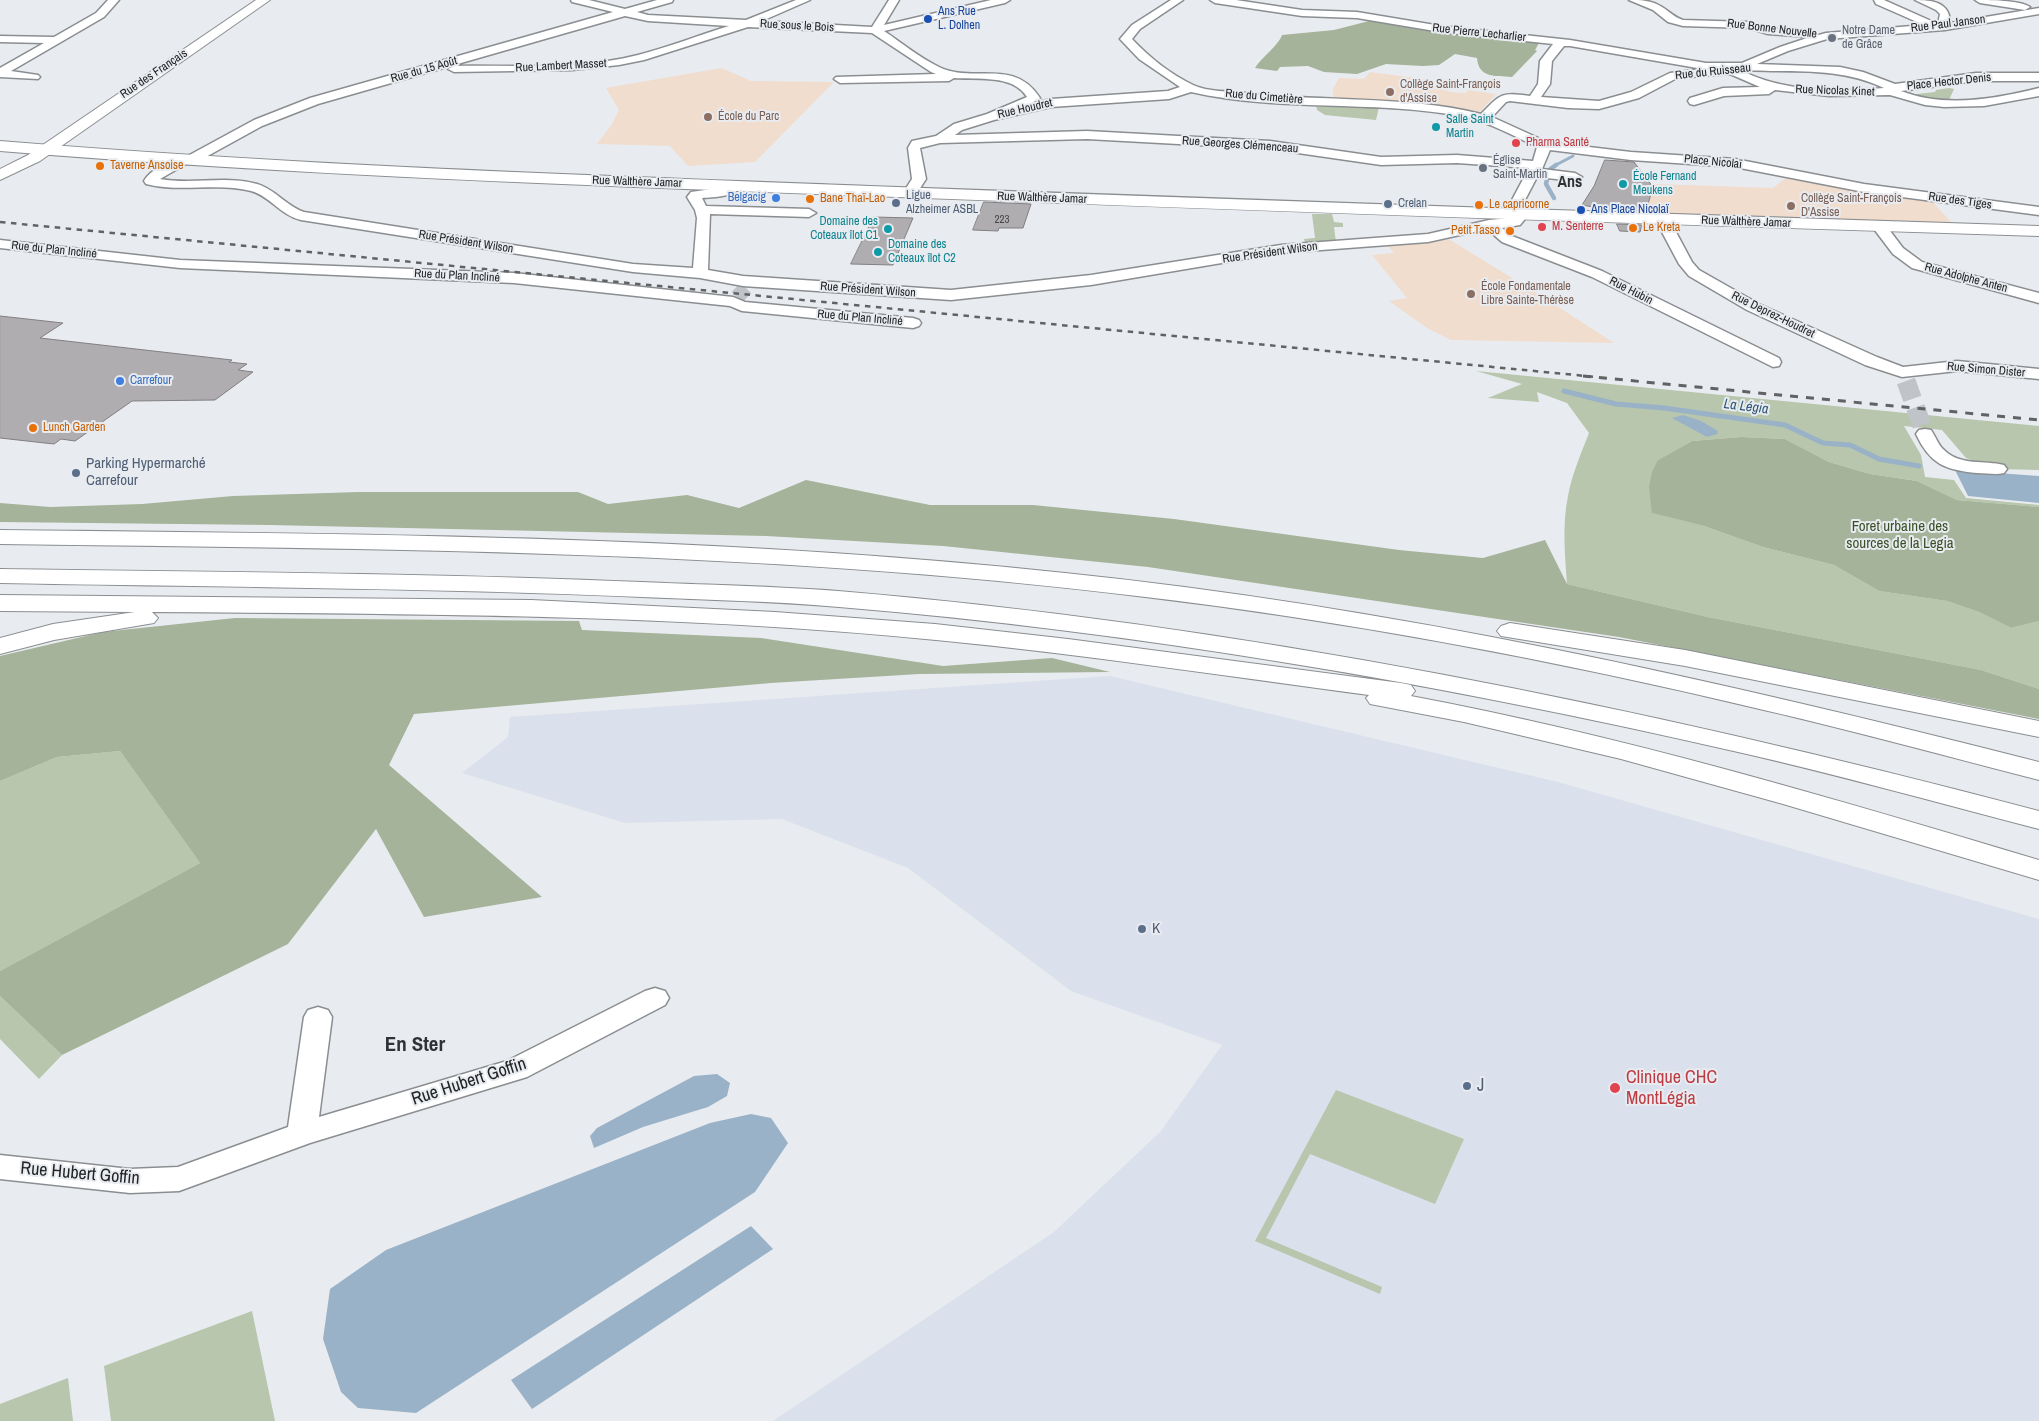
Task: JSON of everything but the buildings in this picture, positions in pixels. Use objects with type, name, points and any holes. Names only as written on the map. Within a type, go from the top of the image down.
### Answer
[{"type":"main road","name":"Rue des Français","points":[[0,175],[34,158],[264,0]]},
{"type":"main road","name":"Rue Walthère Jamar","points":[[0,146],[185,161],[345,171],[910,194],[2039,231]]},
{"type":"main road","points":[[0,537],[571,546],[671,550],[935,567],[1068,580],[1374,623],[1682,683],[2039,771]]},
{"type":"main road","points":[[0,576],[568,586],[833,599],[1079,623],[1207,641],[1410,674],[1545,701],[1768,751],[2039,820]]},
{"type":"main road","points":[[0,602],[379,606],[642,612],[803,622],[944,633],[1502,705],[1545,701]]},
{"type":"main road","points":[[0,646],[54,632],[147,617],[228,610],[379,606]]},
{"type":"main road","points":[[1374,623],[1444,622],[1556,637],[1686,658],[2039,729]]},
{"type":"main road","points":[[1226,668],[1524,726],[1636,753],[1757,786],[2039,870]]},
{"type":"street","points":[[0,74],[100,14],[114,0]]},
{"type":"street","name":"Rue sous le Bois","points":[[576,0],[648,18],[875,30]]},
{"type":"street","name":"Rue du 15 Août","points":[[221,183],[159,183],[151,181],[152,178],[258,124],[314,101],[668,0]]},
{"type":"street","name":"Rue Lambert Masset","points":[[431,68],[572,68],[613,63],[640,58],[745,24],[805,0]]},
{"type":"street","points":[[875,30],[894,0]]},
{"type":"street","points":[[875,30],[1005,0]]},
{"type":"street","name":"Rue du Cimetière","points":[[1178,0],[1136,27],[1126,40],[1142,57],[1190,88],[1261,98],[1417,107],[1460,112],[1484,118]]},
{"type":"street","name":"Rue Pierre Lecharlier","points":[[1215,0],[1302,13],[1357,15],[1441,29],[1561,42],[1696,64],[1744,67]]},
{"type":"street","name":"Rue Bonne Nouvelle","points":[[1634,0],[1657,8],[1672,20],[1683,23],[1749,24],[1768,31],[1826,36]]},
{"type":"street","points":[[1879,0],[1942,27],[1945,14],[1940,8],[1920,0]]},
{"type":"street","points":[[1980,0],[2039,10]]},
{"type":"street","name":"Rue Paul Janson","points":[[1744,67],[1748,62],[1826,36],[1942,27],[2039,10]]},
{"type":"street","points":[[875,30],[935,70],[956,75]]},
{"type":"street","points":[[0,39],[54,40]]},
{"type":"street","points":[[1534,99],[1544,84],[1546,61],[1561,42]]},
{"type":"street","name":"Rue du Ruisseau","points":[[1484,118],[1502,99],[1510,97],[1579,105],[1599,105],[1635,95],[1674,75],[1731,70],[1744,67],[1844,70],[1864,75],[1892,90]]},
{"type":"street","name":"Rue Nicolas Kinet","points":[[1731,70],[1766,85],[1780,88],[1846,92],[1892,90]]},
{"type":"street","points":[[0,74],[34,77]]},
{"type":"street","points":[[840,79],[924,78],[956,75],[1010,78],[1024,86],[1034,98],[990,117]]},
{"type":"street","name":"Place Hector Denis","points":[[1892,90],[1976,77],[2039,77]]},
{"type":"street","name":"Rue Houdret","points":[[910,194],[919,179],[914,148],[921,142],[940,139],[958,127],[990,117],[1051,103],[1169,95],[1190,88]]},
{"type":"street","name":"Rue Nicolas Kinet","points":[[1694,101],[1723,92],[1775,90],[1780,88]]},
{"type":"street","name":"Place Hector Denis","points":[[1892,90],[1913,100],[1935,102],[1996,101],[2039,92]]},
{"type":"street","name":"Place Nicolaï","points":[[1484,118],[1544,145],[1630,156],[1735,163],[1880,190]]},
{"type":"street","name":"Rue Georges Clémenceau","points":[[940,139],[1087,135],[1270,145],[1381,160],[1457,158],[1536,168],[1576,177]]},
{"type":"street","points":[[1517,215],[1516,206],[1536,168],[1544,145]]},
{"type":"street","name":"Rue Président Wilson","points":[[221,183],[261,189],[289,212],[301,216],[621,266],[700,274],[742,292],[951,295],[1091,280],[1281,249],[1428,238],[1488,224],[1514,222],[1518,219],[1517,215]]},
{"type":"street","points":[[700,274],[704,218],[702,210],[694,198],[696,195],[722,192],[736,186]]},
{"type":"street","name":"Rue des Tiges","points":[[1880,190],[2039,211]]},
{"type":"street","points":[[702,210],[809,213]]},
{"type":"street","name":"Rue Deprez-Houdret","points":[[1662,219],[1686,264],[1702,278],[1761,311],[1904,376]]},
{"type":"street","name":"Rue Hubin","points":[[1488,224],[1507,239],[1597,274],[1773,362]]},
{"type":"street","name":"Rue Adolphe Anten","points":[[1879,226],[1898,251],[1916,265],[2039,298]]},
{"type":"street","name":"Rue du Plan Incliné","points":[[0,244],[180,264],[514,278],[742,292],[742,306],[913,323]]},
{"type":"street","name":"Rue Simon Dister","points":[[1904,376],[1935,367],[1957,366],[2039,374]]},
{"type":"street","points":[[1925,434],[1939,466],[1954,464],[1998,469]]},
{"type":"street","name":"Rue Hubert Goffin","points":[[0,1167],[130,1181],[179,1179],[302,1134],[517,1069],[655,998]]},
{"type":"street","points":[[302,1134],[318,1016]]},
{"type":"shaded area","name":"École du Parc","points":[[721,68],[751,81],[834,82],[755,162],[688,166],[670,146],[597,144],[612,124],[619,110],[606,88]]},
{"type":"shaded area","name":"Collège Saint-François d'Assise","points":[[1370,72],[1430,80],[1425,84],[1446,88],[1444,90],[1448,92],[1466,93],[1468,90],[1496,94],[1480,112],[1413,104],[1333,99],[1333,89],[1339,78],[1364,79]]},
{"type":"shaded area","name":"Collège Saint-François D'Assise","points":[[1790,175],[1929,198],[1952,223],[1643,213],[1655,184],[1773,188]]},
{"type":"shaded area","name":"École Fondamentale Libre Sainte-Thérèse","points":[[1447,238],[1614,343],[1451,340],[1427,328],[1389,301],[1407,298],[1372,255],[1394,253],[1387,245]]},
{"type":"shaded area","name":"Clinique CHC MontLégia","points":[[1110,676],[1558,782],[2039,919],[2039,1421],[773,1421],[1054,1232],[1161,1131],[1222,1045],[1071,991],[908,868],[782,819],[625,823],[462,773],[508,737],[510,717]]},
{"type":"green space","points":[[1373,20],[1437,31],[1539,43],[1535,50],[1537,51],[1512,77],[1494,76],[1484,73],[1478,65],[1477,58],[1455,54],[1439,65],[1386,64],[1357,74],[1324,72],[1308,66],[1280,67],[1277,71],[1255,68],[1278,43],[1282,35],[1334,30]]},
{"type":"green space","points":[[1954,89],[1949,100],[1929,100],[1908,95],[1935,92],[1936,90]]},
{"type":"green space","points":[[1316,104],[1379,107],[1376,120],[1325,115],[1317,110]]},
{"type":"green space","points":[[1312,214],[1332,214],[1334,222],[1343,223],[1343,227],[1334,227],[1336,242],[1305,242],[1304,239],[1315,238]]},
{"type":"green space","points":[[1476,371],[2039,426],[2039,470],[1998,469],[1966,458],[1942,430],[1904,426],[1921,455],[1925,477],[1954,480],[1966,498],[2039,505],[2039,507],[1957,500],[1917,481],[1870,474],[1829,462],[1785,439],[1741,437],[1692,441],[1658,460],[1653,513],[1704,526],[1763,547],[1834,565],[1879,591],[1947,601],[1979,612],[2011,628],[2039,621],[2039,689],[1981,670],[1708,617],[1567,584],[1564,540],[1566,507],[1572,480],[1589,433],[1567,403],[1537,392],[1539,402],[1488,398],[1522,384]]},
{"type":"green space","name":"Foret urbaine des sources de la Legia","points":[[1741,437],[1785,439],[1829,462],[1870,474],[1917,481],[1957,500],[2039,507],[2039,621],[2011,628],[1979,612],[1947,601],[1879,591],[1834,565],[1763,547],[1704,526],[1652,513],[1649,487],[1652,472],[1658,460],[1692,441]]},
{"type":"green space","points":[[806,480],[930,505],[1033,505],[1174,519],[1399,550],[1483,558],[1545,540],[1567,584],[1708,617],[1981,670],[2039,689],[2039,719],[1619,637],[1148,567],[943,546],[766,536],[270,525],[0,522],[0,503],[50,507],[142,504],[233,496],[359,492],[578,492],[608,504],[687,495],[739,508]]},
{"type":"green space","points":[[235,618],[579,621],[582,630],[761,638],[943,666],[1052,658],[1110,672],[919,674],[771,683],[414,714],[389,765],[542,897],[424,917],[376,829],[288,944],[62,1055],[0,996],[0,971],[200,863],[120,751],[57,757],[0,781],[0,656],[103,632]]},
{"type":"green space","points":[[120,751],[200,863],[0,971],[0,781],[57,757]]},
{"type":"green space","points":[[0,996],[62,1055],[39,1079],[0,1039]]},
{"type":"green space","points":[[1336,1090],[1464,1139],[1435,1204],[1310,1154],[1266,1238],[1382,1287],[1380,1294],[1255,1241]]},
{"type":"green space","points":[[252,1311],[275,1421],[111,1421],[104,1366]]},
{"type":"green space","points":[[68,1378],[73,1421],[0,1421],[0,1404]]},
{"type":"water","points":[[1683,415],[1701,421],[1718,431],[1717,434],[1707,437],[1672,418]]},
{"type":"water","points":[[1955,470],[2039,476],[2039,503],[1968,496]]},
{"type":"water","points":[[717,1074],[730,1083],[727,1096],[708,1107],[643,1127],[594,1148],[590,1136],[597,1128],[694,1076]]},
{"type":"water","points":[[751,1114],[771,1118],[788,1143],[755,1192],[416,1413],[358,1408],[341,1392],[323,1339],[330,1289],[386,1250],[710,1123]]},
{"type":"water","points":[[751,1226],[773,1249],[532,1409],[511,1380]]},
{"type":"waterway","points":[[1554,166],[1573,156]]},
{"type":"waterway","points":[[1549,170],[1556,165]]},
{"type":"waterway","points":[[1548,175],[1546,184],[1554,198]]},
{"type":"waterway","name":"La Légia","points":[[1564,391],[1616,404],[1664,408],[1785,425],[1823,443],[1850,445],[1879,459],[1919,466]]},
{"type":"tunnel","points":[[737,297],[746,288]]},
{"type":"tunnel","points":[[1906,381],[1925,434]]},
{"type":"railway","points":[[0,222],[1596,377]]},
{"type":"railway","points":[[1583,376],[2039,420]]},
{"type":"place","name":"Ans Rue L. Dolhen","points":[[928,19]]},
{"type":"place","name":"Notre Dame de Grâce","points":[[1832,38]]},
{"type":"place","name":"Collège Saint-François d'Assise","points":[[1390,92]]},
{"type":"place","name":"École du Parc","points":[[708,117]]},
{"type":"place","name":"Salle Saint Martin","points":[[1436,127]]},
{"type":"place","name":"Pharma Santé","points":[[1516,143]]},
{"type":"place","name":"Taverne Ansoise","points":[[100,166]]},
{"type":"place","name":"Église Saint-Martin","points":[[1483,168]]},
{"type":"place","name":"École Fernand Meukens","points":[[1623,184]]},
{"type":"place","name":"Belgacig","points":[[776,198]]},
{"type":"place","name":"Bane Thaï-Lao","points":[[810,199]]},
{"type":"place","name":"Ligue Alzheimer ASBL","points":[[896,203]]},
{"type":"place","name":"Crelan","points":[[1388,204]]},
{"type":"place","name":"Le capricorne","points":[[1479,205]]},
{"type":"place","name":"Collège Saint-François D'Assise","points":[[1791,206]]},
{"type":"place","name":"Ans Place Nicolaï","points":[[1581,210]]},
{"type":"place","name":"M. Senterre","points":[[1542,227]]},
{"type":"place","name":"Le Kreta","points":[[1633,228]]},
{"type":"place","name":"Domaine des Coteaux îlot C1","points":[[888,229]]},
{"type":"place","name":"Petit Tasso","points":[[1510,231]]},
{"type":"place","name":"Domaine des Coteaux îlot C2","points":[[878,252]]},
{"type":"place","name":"École Fondamentale Libre Sainte-Thérèse","points":[[1471,294]]},
{"type":"place","name":"Carrefour","points":[[120,381]]},
{"type":"place","name":"Lunch Garden","points":[[33,428]]},
{"type":"place","name":"Parking Hypermarché Carrefour","points":[[76,473]]},
{"type":"place","name":"K","points":[[1142,929]]},
{"type":"place","name":"J","points":[[1467,1086]]},
{"type":"place","name":"Clinique CHC MontLégia","points":[[1615,1088]]},
{"type":"district","name":"Ans","points":[[1570,183]]},
{"type":"district","name":"En Ster","points":[[415,1045]]}]
